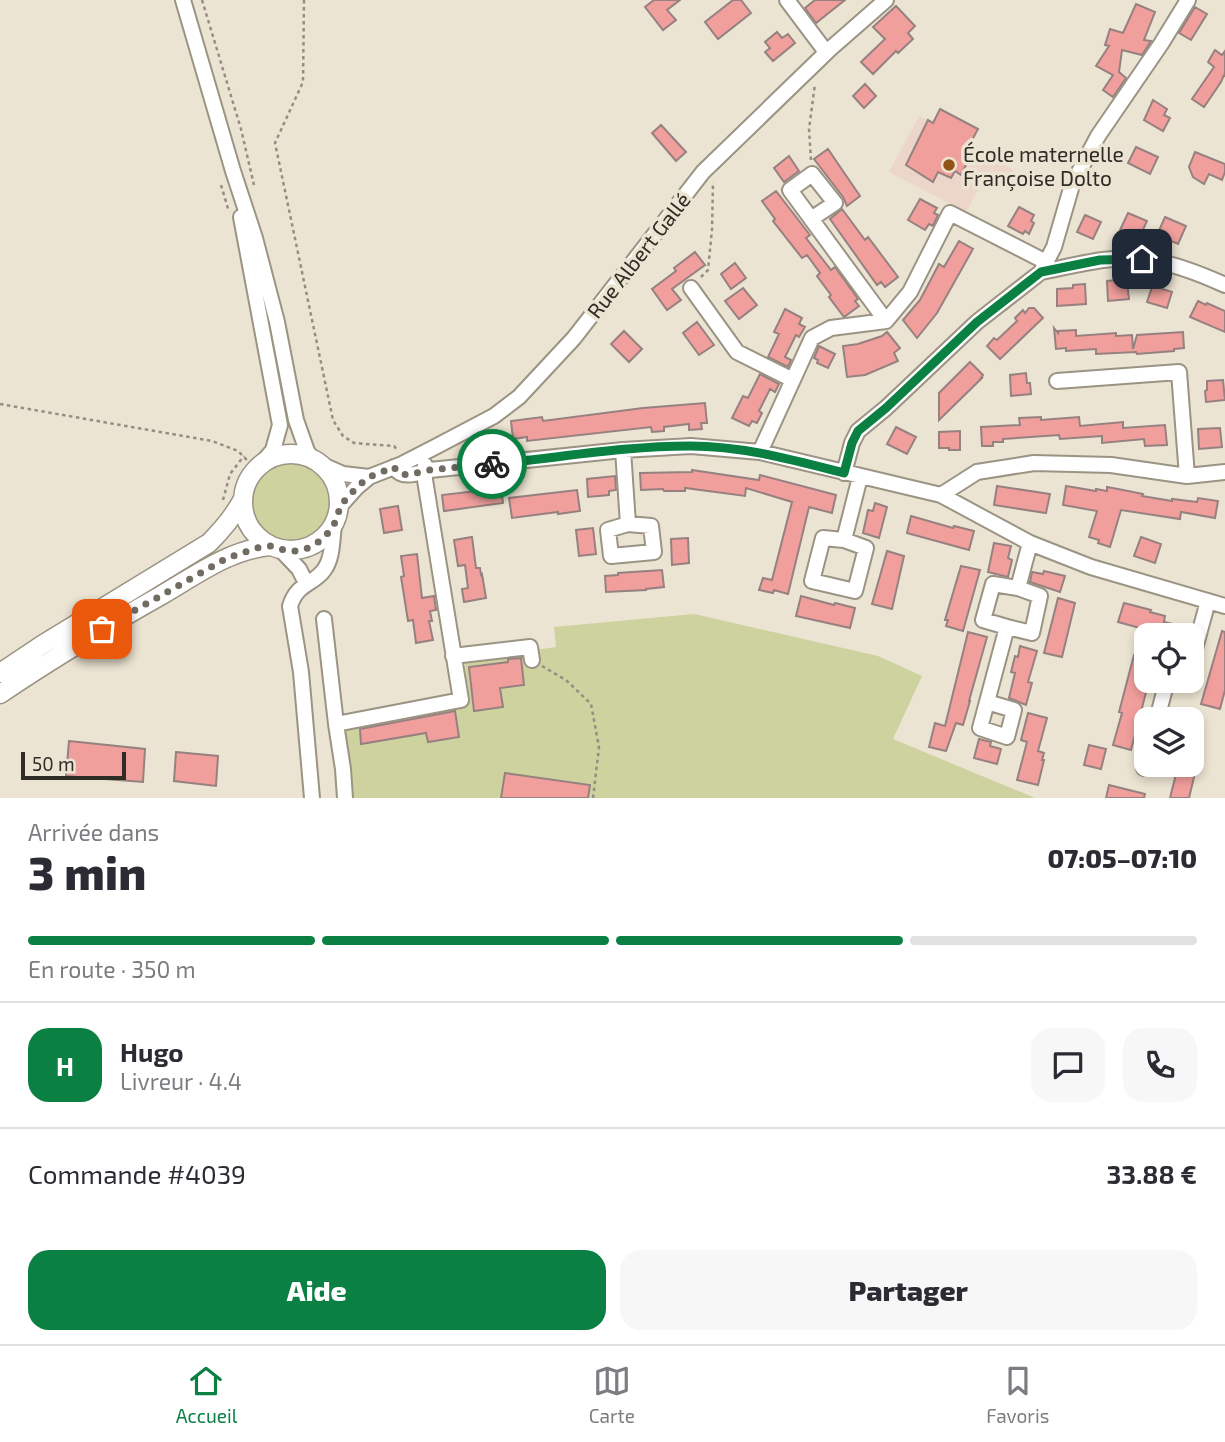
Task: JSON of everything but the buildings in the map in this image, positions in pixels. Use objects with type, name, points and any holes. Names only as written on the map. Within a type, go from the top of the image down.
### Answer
[{"type":"main road","points":[[0,673],[209,543],[235,514],[243,499],[246,485],[262,463],[288,454],[302,455],[326,468],[334,479],[340,506],[334,525],[320,541],[296,551],[276,548],[247,550],[211,566],[120,618],[0,694]]},
{"type":"main road","points":[[243,499],[244,513],[250,527],[259,538],[276,548]]},
{"type":"street","points":[[183,0],[226,174],[280,425],[273,450],[262,463]]},
{"type":"street","points":[[787,0],[822,56]]},
{"type":"street","name":"Rue Albert Gallé","points":[[369,477],[416,465],[519,397],[574,338],[703,172],[822,56],[886,0]]},
{"type":"street","points":[[844,473],[858,431],[977,322],[1043,267],[1054,247],[1072,186],[1098,136],[1188,0]]},
{"type":"street","points":[[226,174],[256,238],[288,370],[296,420],[307,451],[316,461],[343,474],[369,477]]},
{"type":"street","points":[[811,219],[835,203],[812,174],[790,190],[811,219],[886,321]]},
{"type":"street","points":[[760,452],[812,338],[831,328],[886,321],[910,292],[950,214],[1043,267],[1100,260],[1142,259],[1193,271],[1225,285]]},
{"type":"street","points":[[691,288],[737,352],[793,380]]},
{"type":"street","points":[[1057,382],[1179,372],[1188,476]]},
{"type":"street","points":[[336,724],[461,700],[416,465],[691,446],[760,452],[942,495],[1030,542],[1091,567],[1225,606]]},
{"type":"street","points":[[623,450],[628,524]]},
{"type":"street","points":[[942,495],[977,472],[1034,463],[1111,465],[1188,476],[1225,472]]},
{"type":"street","points":[[340,506],[369,477]]},
{"type":"street","points":[[844,540],[860,477]]},
{"type":"street","points":[[312,798],[301,672],[290,606],[293,597],[323,572],[327,565],[334,525]]},
{"type":"street","points":[[823,538],[844,540],[866,548],[855,591],[812,581],[823,538]]},
{"type":"street","points":[[1018,588],[1030,542]]},
{"type":"street","points":[[276,548],[310,581]]},
{"type":"street","points":[[992,584],[1018,588],[1040,596],[1032,633],[983,621],[992,584]]},
{"type":"street","points":[[1202,623],[1208,601]]},
{"type":"street","points":[[324,619],[345,798]]},
{"type":"street","points":[[987,702],[1007,627]]},
{"type":"street","points":[[453,656],[530,647],[533,660]]},
{"type":"path","points":[[304,0],[303,82],[275,143],[333,420],[342,436],[354,443],[394,446],[416,465]]},
{"type":"path","points":[[812,174],[808,129],[822,56]]},
{"type":"path","points":[[691,288],[708,270],[714,161]]},
{"type":"path","points":[[226,174],[230,216]]},
{"type":"path","points":[[0,404],[212,441],[244,456]]},
{"type":"path","points":[[533,660],[566,680],[591,704],[599,747],[593,798]]},
{"type":"shaded area","name":"École maternelle Françoise Dolto","points":[[940,109],[978,129],[967,142],[996,157],[1019,175],[1009,192],[985,177],[966,212],[889,172],[919,116],[933,123]]},
{"type":"green space","points":[[282,462],[298,462],[319,473],[330,494],[330,510],[319,531],[298,542],[282,542],[268,536],[256,524],[250,510],[250,494],[256,480],[268,468]]},
{"type":"green space","points":[[694,614],[878,656],[922,676],[893,739],[1035,798],[349,798],[344,725],[468,700],[465,660],[556,647],[554,627]]},
{"type":"way so far","points":[[102,629],[188,579],[247,550],[271,546],[296,551],[308,548],[330,531],[340,506],[369,477],[394,467],[398,473],[407,475],[492,464]]},
{"type":"place","name":"École maternelle Françoise Dolto","points":[[949,165]]},
{"type":"route","points":[[492,464],[600,451],[691,446],[760,452],[844,473],[858,431],[977,322],[1041,272],[1100,260],[1142,259]]}]
